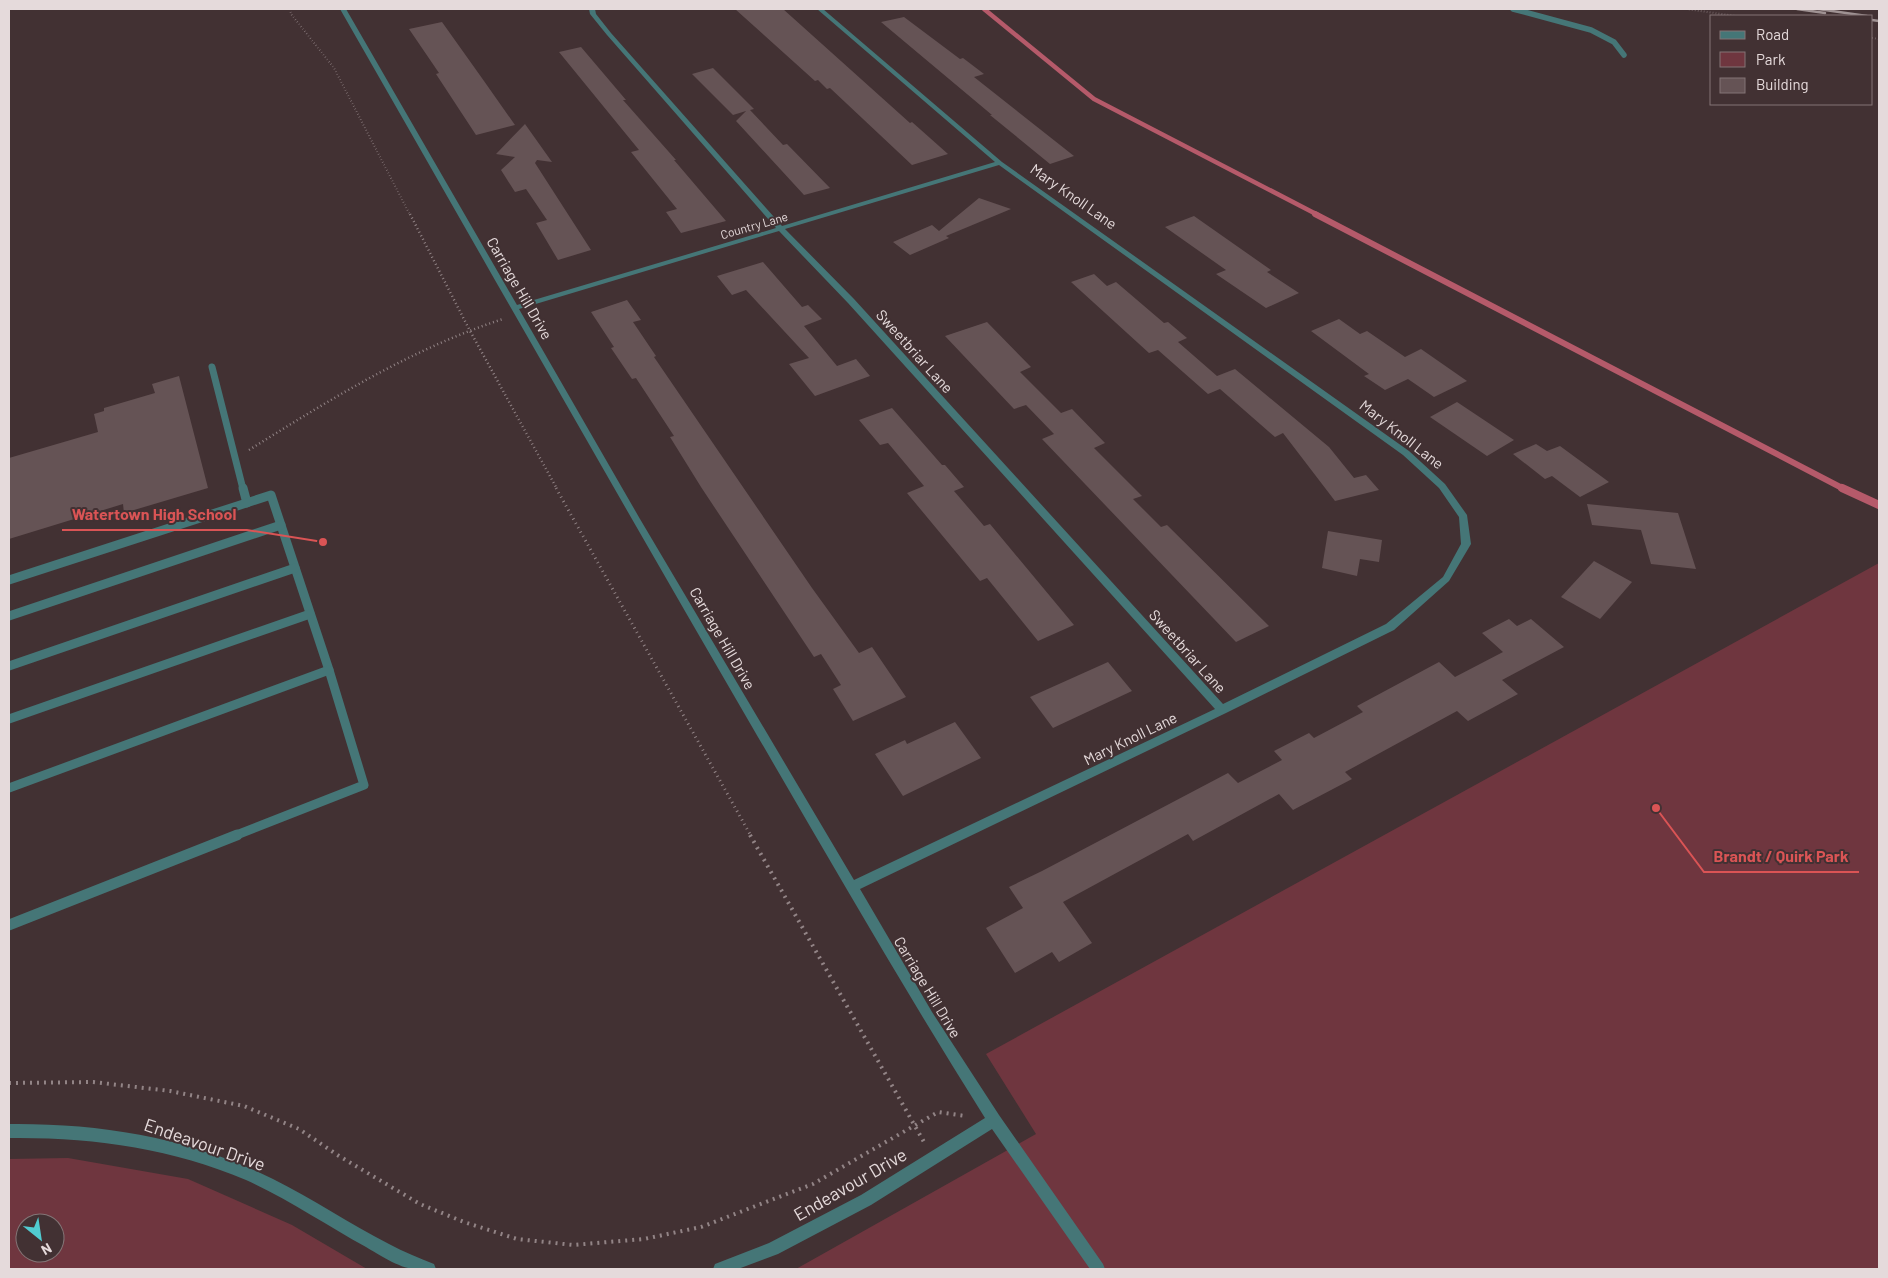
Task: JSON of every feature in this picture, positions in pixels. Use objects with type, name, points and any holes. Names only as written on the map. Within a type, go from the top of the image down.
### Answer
[{"type":"street","name":"Carriage Hill Drive","points":[[343,9],[516,311],[928,1016],[994,1120],[1098,1269]]},
{"type":"street","name":"Sweetbriar Lane","points":[[592,9],[593,14],[609,34],[781,229],[851,301],[1222,710]]},
{"type":"street","name":"Mary Knoll Lane","points":[[820,9],[1000,163],[1406,453],[1442,486],[1464,517],[1466,544],[1446,579],[1390,627],[1222,710],[851,887]]},
{"type":"street","name":"Country Lane","points":[[516,311],[1000,163]]},
{"type":"street","name":"Endeavour Drive","points":[[720,1269],[772,1249],[866,1200],[994,1120]]},
{"type":"street","name":"Endeavour Drive","points":[[9,1131],[50,1129],[134,1139],[195,1156],[251,1176],[314,1208],[379,1247],[429,1269]]},
{"type":"lane","points":[[1513,9],[1591,30],[1614,42],[1624,55]]},
{"type":"lane","points":[[212,367],[248,503]]},
{"type":"lane","points":[[9,580],[271,495],[329,670],[364,785],[9,925]]},
{"type":"lane","points":[[9,616],[281,525]]},
{"type":"lane","points":[[9,666],[295,568]]},
{"type":"lane","points":[[9,719],[310,614]]},
{"type":"lane","points":[[9,788],[329,670]]},
{"type":"path","points":[[290,9],[290,14],[334,68],[469,329],[654,664],[933,1158]]},
{"type":"path","points":[[1686,9],[1729,15]]},
{"type":"path","points":[[236,458],[384,370],[436,342],[516,311]]},
{"type":"path","points":[[9,1083],[92,1082],[170,1091],[244,1106],[299,1129],[339,1156],[420,1204],[464,1222],[517,1239],[573,1245],[644,1239],[700,1227],[814,1184],[938,1112],[994,1120]]},
{"type":"green space","points":[[1879,563],[1879,1269],[796,1269],[1036,1134],[986,1054]]},
{"type":"green space","points":[[68,1158],[188,1179],[292,1225],[367,1269],[9,1269],[9,1159]]},
{"type":"building","points":[[735,9],[783,9],[910,123],[912,122],[948,154],[912,165],[830,88],[827,89],[818,80],[815,81]]},
{"type":"building","points":[[904,17],[960,59],[963,58],[984,74],[974,77],[1074,156],[1050,164],[881,22]]},
{"type":"building","points":[[442,22],[515,125],[476,135],[436,74],[439,73],[409,29]]},
{"type":"building","points":[[581,47],[626,100],[623,100],[726,221],[681,233],[666,212],[677,209],[631,152],[639,150],[559,52]]},
{"type":"building","points":[[713,68],[754,109],[750,110],[783,145],[787,144],[830,188],[804,195],[736,121],[746,111],[733,115],[692,74]]},
{"type":"building","points":[[525,124],[552,162],[537,160],[535,163],[591,250],[558,260],[536,223],[547,220],[526,189],[515,192],[501,170],[515,157],[496,154]]},
{"type":"building","points":[[979,198],[1011,209],[946,236],[949,238],[910,255],[893,242],[932,225],[939,231]]},
{"type":"building","points":[[1194,216],[1271,270],[1267,272],[1299,293],[1266,308],[1216,274],[1226,270],[1165,227]]},
{"type":"building","points":[[763,262],[802,307],[808,305],[822,319],[804,326],[837,366],[856,359],[870,376],[815,396],[789,364],[809,358],[746,290],[732,295],[717,276]]},
{"type":"building","points":[[1094,274],[1107,286],[1116,282],[1164,323],[1168,322],[1187,338],[1178,342],[1217,376],[1235,369],[1329,447],[1354,478],[1366,475],[1379,490],[1335,501],[1283,433],[1275,437],[1220,389],[1208,394],[1158,350],[1149,353],[1071,282]]},
{"type":"building","points":[[627,300],[641,320],[633,322],[656,356],[654,357],[812,588],[859,653],[872,647],[906,697],[853,721],[833,689],[841,685],[821,654],[814,657],[701,487],[670,437],[674,436],[636,378],[632,379],[611,348],[614,347],[591,312]]},
{"type":"building","points":[[1339,319],[1360,334],[1367,331],[1405,357],[1421,349],[1467,381],[1434,397],[1408,379],[1385,390],[1364,376],[1369,374],[1311,331]]},
{"type":"building","points":[[987,322],[1031,367],[1020,372],[1061,413],[1072,409],[1105,443],[1094,448],[1142,496],[1133,499],[1161,527],[1167,525],[1269,626],[1236,642],[1042,439],[1054,434],[1026,405],[1014,409],[945,336]]},
{"type":"building","points":[[179,376],[208,488],[124,513],[123,504],[9,539],[9,458],[98,432],[94,414],[104,411],[104,408],[155,393],[152,384]]},
{"type":"building","points":[[1457,402],[1514,440],[1487,456],[1430,417]]},
{"type":"building","points":[[892,408],[964,487],[954,491],[984,526],[990,524],[1074,625],[1038,641],[987,578],[980,581],[907,493],[924,486],[888,443],[880,445],[859,420]]},
{"type":"building","points":[[1536,444],[1547,451],[1560,446],[1609,482],[1580,497],[1552,476],[1545,479],[1513,454]]},
{"type":"building","points":[[1587,504],[1678,513],[1696,569],[1651,564],[1641,530],[1592,525]]},
{"type":"building","points":[[1328,531],[1382,540],[1379,562],[1360,559],[1357,576],[1322,568]]},
{"type":"building","points":[[1594,561],[1632,582],[1600,619],[1561,597]]},
{"type":"building","points":[[1509,619],[1517,626],[1531,619],[1564,647],[1502,680],[1518,694],[1468,721],[1457,711],[1345,772],[1352,779],[1293,810],[1279,794],[1193,841],[1188,834],[1063,902],[1092,943],[1059,962],[1052,952],[1015,973],[986,928],[1023,908],[1009,887],[1228,773],[1238,783],[1282,760],[1274,751],[1309,733],[1314,738],[1363,712],[1357,706],[1439,662],[1455,677],[1503,652],[1482,633]]},
{"type":"building","points":[[1108,662],[1132,691],[1053,728],[1030,697]]},
{"type":"building","points":[[955,722],[981,758],[903,796],[875,754],[905,740],[907,744]]},
{"type":"waterway","points":[[984,9],[1094,99],[1318,215]]},
{"type":"waterway","points":[[1315,214],[1843,488]]},
{"type":"waterway","points":[[1843,488],[1879,505]]},
{"type":"railway","points":[[1797,9],[1825,13]]},
{"type":"railway","points":[[1818,9],[1860,15]]},
{"type":"railway","points":[[1873,20],[1879,21]]},
{"type":"place","name":"Watertown High School","points":[[323,542]]},
{"type":"place","name":"Brandt / Quirk Park","points":[[1656,808]]}]
